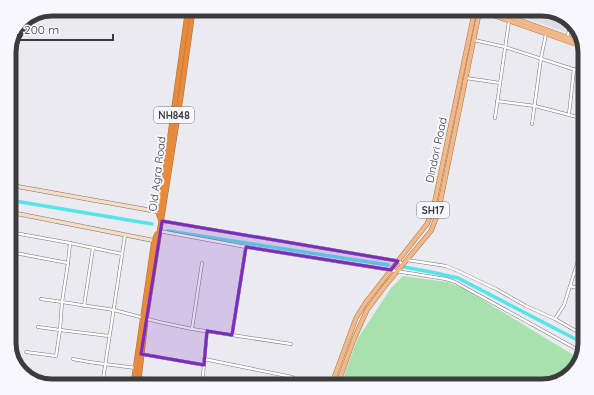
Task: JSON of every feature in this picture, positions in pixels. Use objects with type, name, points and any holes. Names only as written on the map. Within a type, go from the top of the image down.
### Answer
[{"type":"highway","name":"Old Agra Road","points":[[161,213],[187,16]]},
{"type":"highway","name":"NH848","points":[[138,378],[137,368],[144,317],[156,241],[162,222],[161,213],[192,16]]},
{"type":"highway","name":"NH848","points":[[135,379],[141,354],[144,317]]},
{"type":"main road","name":"Dindori Road","points":[[334,379],[356,318],[366,302],[427,224],[433,210],[475,16]]},
{"type":"main road","points":[[340,379],[362,318],[380,292],[431,231],[438,213],[474,40],[476,16]]},
{"type":"main road","points":[[496,16],[546,34],[576,41]]},
{"type":"main road","points":[[506,16],[577,44]]},
{"type":"street","points":[[495,118],[509,21]]},
{"type":"street","points":[[567,39],[570,29]]},
{"type":"street","points":[[532,124],[541,58],[546,34]]},
{"type":"street","points":[[474,40],[506,47],[578,70]]},
{"type":"street","points":[[569,114],[574,69]]},
{"type":"street","points":[[466,78],[500,83]]},
{"type":"street","points":[[497,101],[535,106],[578,116]]},
{"type":"street","points":[[16,186],[161,213]]},
{"type":"street","points":[[16,213],[156,241]]},
{"type":"street","points":[[162,222],[398,261],[403,264]]},
{"type":"street","points":[[159,231],[246,247],[427,275],[455,282],[577,349]]},
{"type":"street","points":[[16,233],[122,254]]},
{"type":"street","points":[[103,379],[125,234]]},
{"type":"street","points":[[26,352],[56,356],[70,243]]},
{"type":"street","points":[[232,335],[246,247]]},
{"type":"street","points":[[84,306],[93,248]]},
{"type":"street","points":[[16,253],[68,263]]},
{"type":"street","points":[[407,260],[440,265],[458,270],[578,332]]},
{"type":"street","points":[[555,319],[564,305],[578,262]]},
{"type":"street","points":[[192,329],[202,263]]},
{"type":"street","points":[[570,286],[578,288]]},
{"type":"street","points":[[41,298],[114,310],[192,329],[291,344]]},
{"type":"street","points":[[38,327],[110,336]]},
{"type":"street","points":[[203,379],[207,331]]},
{"type":"street","points":[[141,354],[204,365]]},
{"type":"street","points":[[73,359],[137,368]]},
{"type":"street","points":[[204,359],[292,377],[295,379]]},
{"type":"street","points":[[138,378],[146,379]]},
{"type":"highlighted area","points":[[162,221],[398,261],[391,270],[246,247],[232,335],[207,331],[204,365],[141,354]]},
{"type":"shaded area","points":[[521,16],[551,17],[566,25],[573,35]]},
{"type":"green space","points":[[403,276],[447,282],[465,289],[575,356],[572,363],[564,371],[556,376],[546,379],[343,379],[358,338],[391,288]]},
{"type":"waterway","points":[[16,201],[152,224]]},
{"type":"waterway","points":[[168,231],[388,265]]},
{"type":"waterway","points":[[404,267],[458,278],[578,340]]}]
